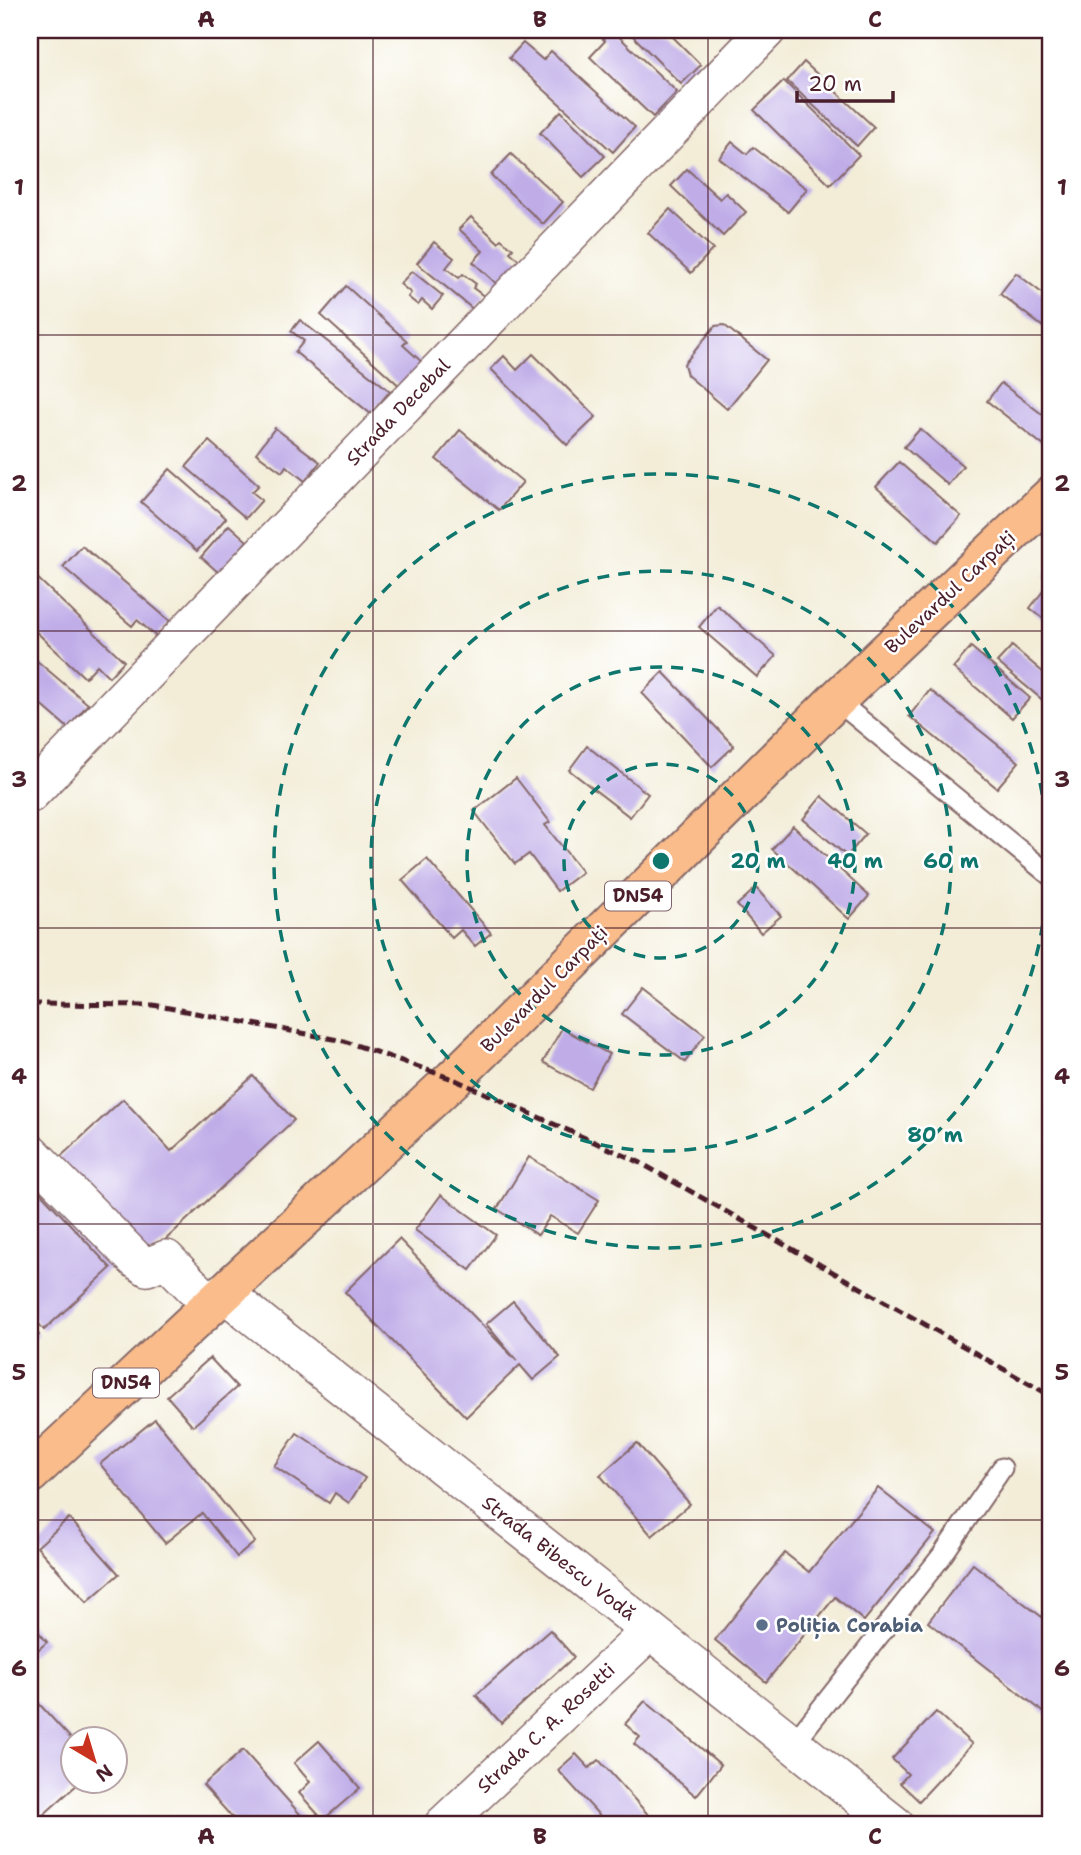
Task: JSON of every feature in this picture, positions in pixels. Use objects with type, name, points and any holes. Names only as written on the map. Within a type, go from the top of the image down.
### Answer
[{"type":"main road","name":"Bulevardul Carpați","points":[[30,1474],[453,1079],[836,700],[1051,496]]},
{"type":"street","name":"Strada Decebal","points":[[30,794],[767,30]]},
{"type":"street","name":"Strada Bibescu Vodă","points":[[30,1152],[135,1259],[147,1266],[166,1259],[650,1630],[895,1825]]},
{"type":"street","name":"Strada C. A. Rosetti","points":[[443,1825],[650,1630]]},
{"type":"lane","points":[[836,700],[1051,876]]},
{"type":"lane","points":[[793,1744],[941,1557],[1002,1468]]},
{"type":"building","points":[[594,30],[612,30],[677,92],[653,117],[590,57],[605,41]]},
{"type":"building","points":[[627,30],[666,30],[701,65],[681,84]]},
{"type":"building","points":[[725,30],[742,30],[734,38]]},
{"type":"building","points":[[523,43],[543,60],[551,51],[635,127],[613,152],[509,58]]},
{"type":"building","points":[[804,62],[874,127],[857,146],[787,81]]},
{"type":"building","points":[[784,81],[859,155],[830,185],[754,110]]},
{"type":"building","points":[[561,111],[605,156],[583,177],[540,133]]},
{"type":"building","points":[[732,142],[747,154],[753,147],[807,189],[788,212],[719,158]]},
{"type":"building","points":[[511,154],[563,202],[543,224],[491,175]]},
{"type":"building","points":[[687,169],[720,199],[726,193],[746,212],[723,236],[671,186]]},
{"type":"building","points":[[670,209],[713,249],[691,273],[648,233]]},
{"type":"building","points":[[471,217],[498,242],[501,239],[513,249],[510,252],[523,264],[501,288],[473,262],[483,251],[459,229]]},
{"type":"building","points":[[434,242],[454,258],[446,268],[459,278],[463,274],[476,284],[473,288],[485,297],[474,310],[417,263]]},
{"type":"building","points":[[412,271],[443,296],[432,309],[422,300],[418,305],[408,297],[411,293],[400,284]]},
{"type":"building","points":[[1016,273],[1051,300],[1051,333],[1000,294]]},
{"type":"building","points":[[346,286],[407,341],[403,345],[424,364],[402,388],[321,315]]},
{"type":"building","points":[[300,320],[390,391],[371,414],[295,352],[304,341],[291,331]]},
{"type":"building","points":[[724,325],[767,360],[727,409],[687,375],[684,364],[715,326]]},
{"type":"building","points":[[533,354],[596,417],[567,445],[491,369],[504,356],[517,370]]},
{"type":"building","points":[[1001,383],[1051,421],[1051,436],[1044,446],[987,401]]},
{"type":"building","points":[[275,428],[320,462],[305,481],[286,466],[282,472],[256,453]]},
{"type":"building","points":[[920,429],[963,466],[948,485],[904,447]]},
{"type":"building","points":[[460,430],[523,482],[499,510],[436,459]]},
{"type":"building","points":[[209,441],[259,485],[252,492],[262,500],[246,518],[186,467]]},
{"type":"building","points":[[899,462],[961,516],[938,542],[876,487]]},
{"type":"building","points":[[170,469],[226,518],[197,551],[141,502]]},
{"type":"building","points":[[229,525],[247,541],[219,573],[201,557]]},
{"type":"building","points":[[82,546],[170,621],[157,637],[137,620],[132,626],[63,567]]},
{"type":"building","points":[[1051,568],[1051,583],[1044,577]]},
{"type":"building","points":[[30,571],[124,661],[109,677],[97,665],[85,678],[30,626]]},
{"type":"building","points":[[1047,586],[1051,589],[1051,625],[1030,608]]},
{"type":"building","points":[[717,605],[776,656],[757,677],[699,627]]},
{"type":"building","points":[[1012,646],[1051,679],[1051,707],[997,662]]},
{"type":"building","points":[[971,647],[1030,698],[1012,718],[953,668]]},
{"type":"building","points":[[30,655],[88,704],[68,728],[30,695]]},
{"type":"building","points":[[663,672],[734,746],[712,767],[642,693]]},
{"type":"building","points":[[930,690],[1019,762],[997,788],[909,716]]},
{"type":"building","points":[[587,746],[648,794],[630,817],[569,770]]},
{"type":"building","points":[[516,778],[550,822],[545,825],[582,872],[557,891],[529,854],[515,864],[474,811]]},
{"type":"building","points":[[822,796],[866,834],[847,856],[803,819]]},
{"type":"building","points":[[793,826],[869,896],[849,919],[772,849]]},
{"type":"building","points":[[427,859],[491,933],[475,946],[461,930],[452,938],[402,880]]},
{"type":"building","points":[[756,888],[781,916],[761,933],[737,905]]},
{"type":"building","points":[[643,987],[705,1035],[685,1062],[622,1014]]},
{"type":"building","points":[[562,1028],[609,1054],[590,1088],[543,1062]]},
{"type":"building","points":[[253,1076],[294,1120],[149,1255],[59,1158],[123,1099],[171,1151]]},
{"type":"building","points":[[529,1157],[599,1200],[578,1233],[550,1216],[538,1235],[497,1209]]},
{"type":"building","points":[[37,1189],[111,1268],[44,1330],[30,1314],[30,1196]]},
{"type":"building","points":[[441,1195],[496,1235],[470,1270],[415,1230]]},
{"type":"building","points":[[399,1239],[517,1361],[486,1324],[513,1301],[560,1357],[533,1380],[520,1365],[466,1417],[345,1292]]},
{"type":"building","points":[[30,1326],[39,1335],[30,1344]]},
{"type":"building","points":[[210,1358],[237,1387],[193,1426],[167,1396]]},
{"type":"building","points":[[155,1419],[255,1542],[237,1557],[202,1513],[165,1543],[100,1464]]},
{"type":"building","points":[[297,1433],[365,1478],[349,1503],[335,1493],[329,1503],[274,1466]]},
{"type":"building","points":[[637,1443],[690,1504],[652,1536],[600,1475]]},
{"type":"building","points":[[878,1488],[935,1533],[864,1621],[835,1597],[766,1682],[715,1640],[785,1553],[809,1572]]},
{"type":"building","points":[[69,1518],[119,1574],[87,1602],[37,1547]]},
{"type":"building","points":[[973,1564],[1051,1624],[1051,1718],[928,1622]]},
{"type":"building","points":[[30,1622],[47,1642],[30,1657]]},
{"type":"building","points":[[550,1630],[574,1657],[501,1723],[476,1695]]},
{"type":"building","points":[[30,1694],[60,1727],[60,1796],[64,1796],[30,1825]]},
{"type":"building","points":[[645,1701],[721,1765],[696,1796],[634,1744],[640,1737],[625,1724]]},
{"type":"building","points":[[936,1712],[972,1744],[919,1801],[900,1783],[908,1774],[892,1759]]},
{"type":"building","points":[[319,1741],[360,1788],[323,1820],[299,1793],[310,1782],[294,1763]]},
{"type":"building","points":[[243,1750],[307,1822],[304,1825],[239,1825],[203,1785]]},
{"type":"building","points":[[576,1754],[589,1768],[599,1760],[652,1819],[646,1825],[608,1825],[558,1770]]},
{"type":"railway","points":[[30,1004],[153,1005],[344,1041],[453,1079],[639,1162],[1051,1396]]},
{"type":"place","name":"Poliția Corabia","points":[[762,1625]]}]
